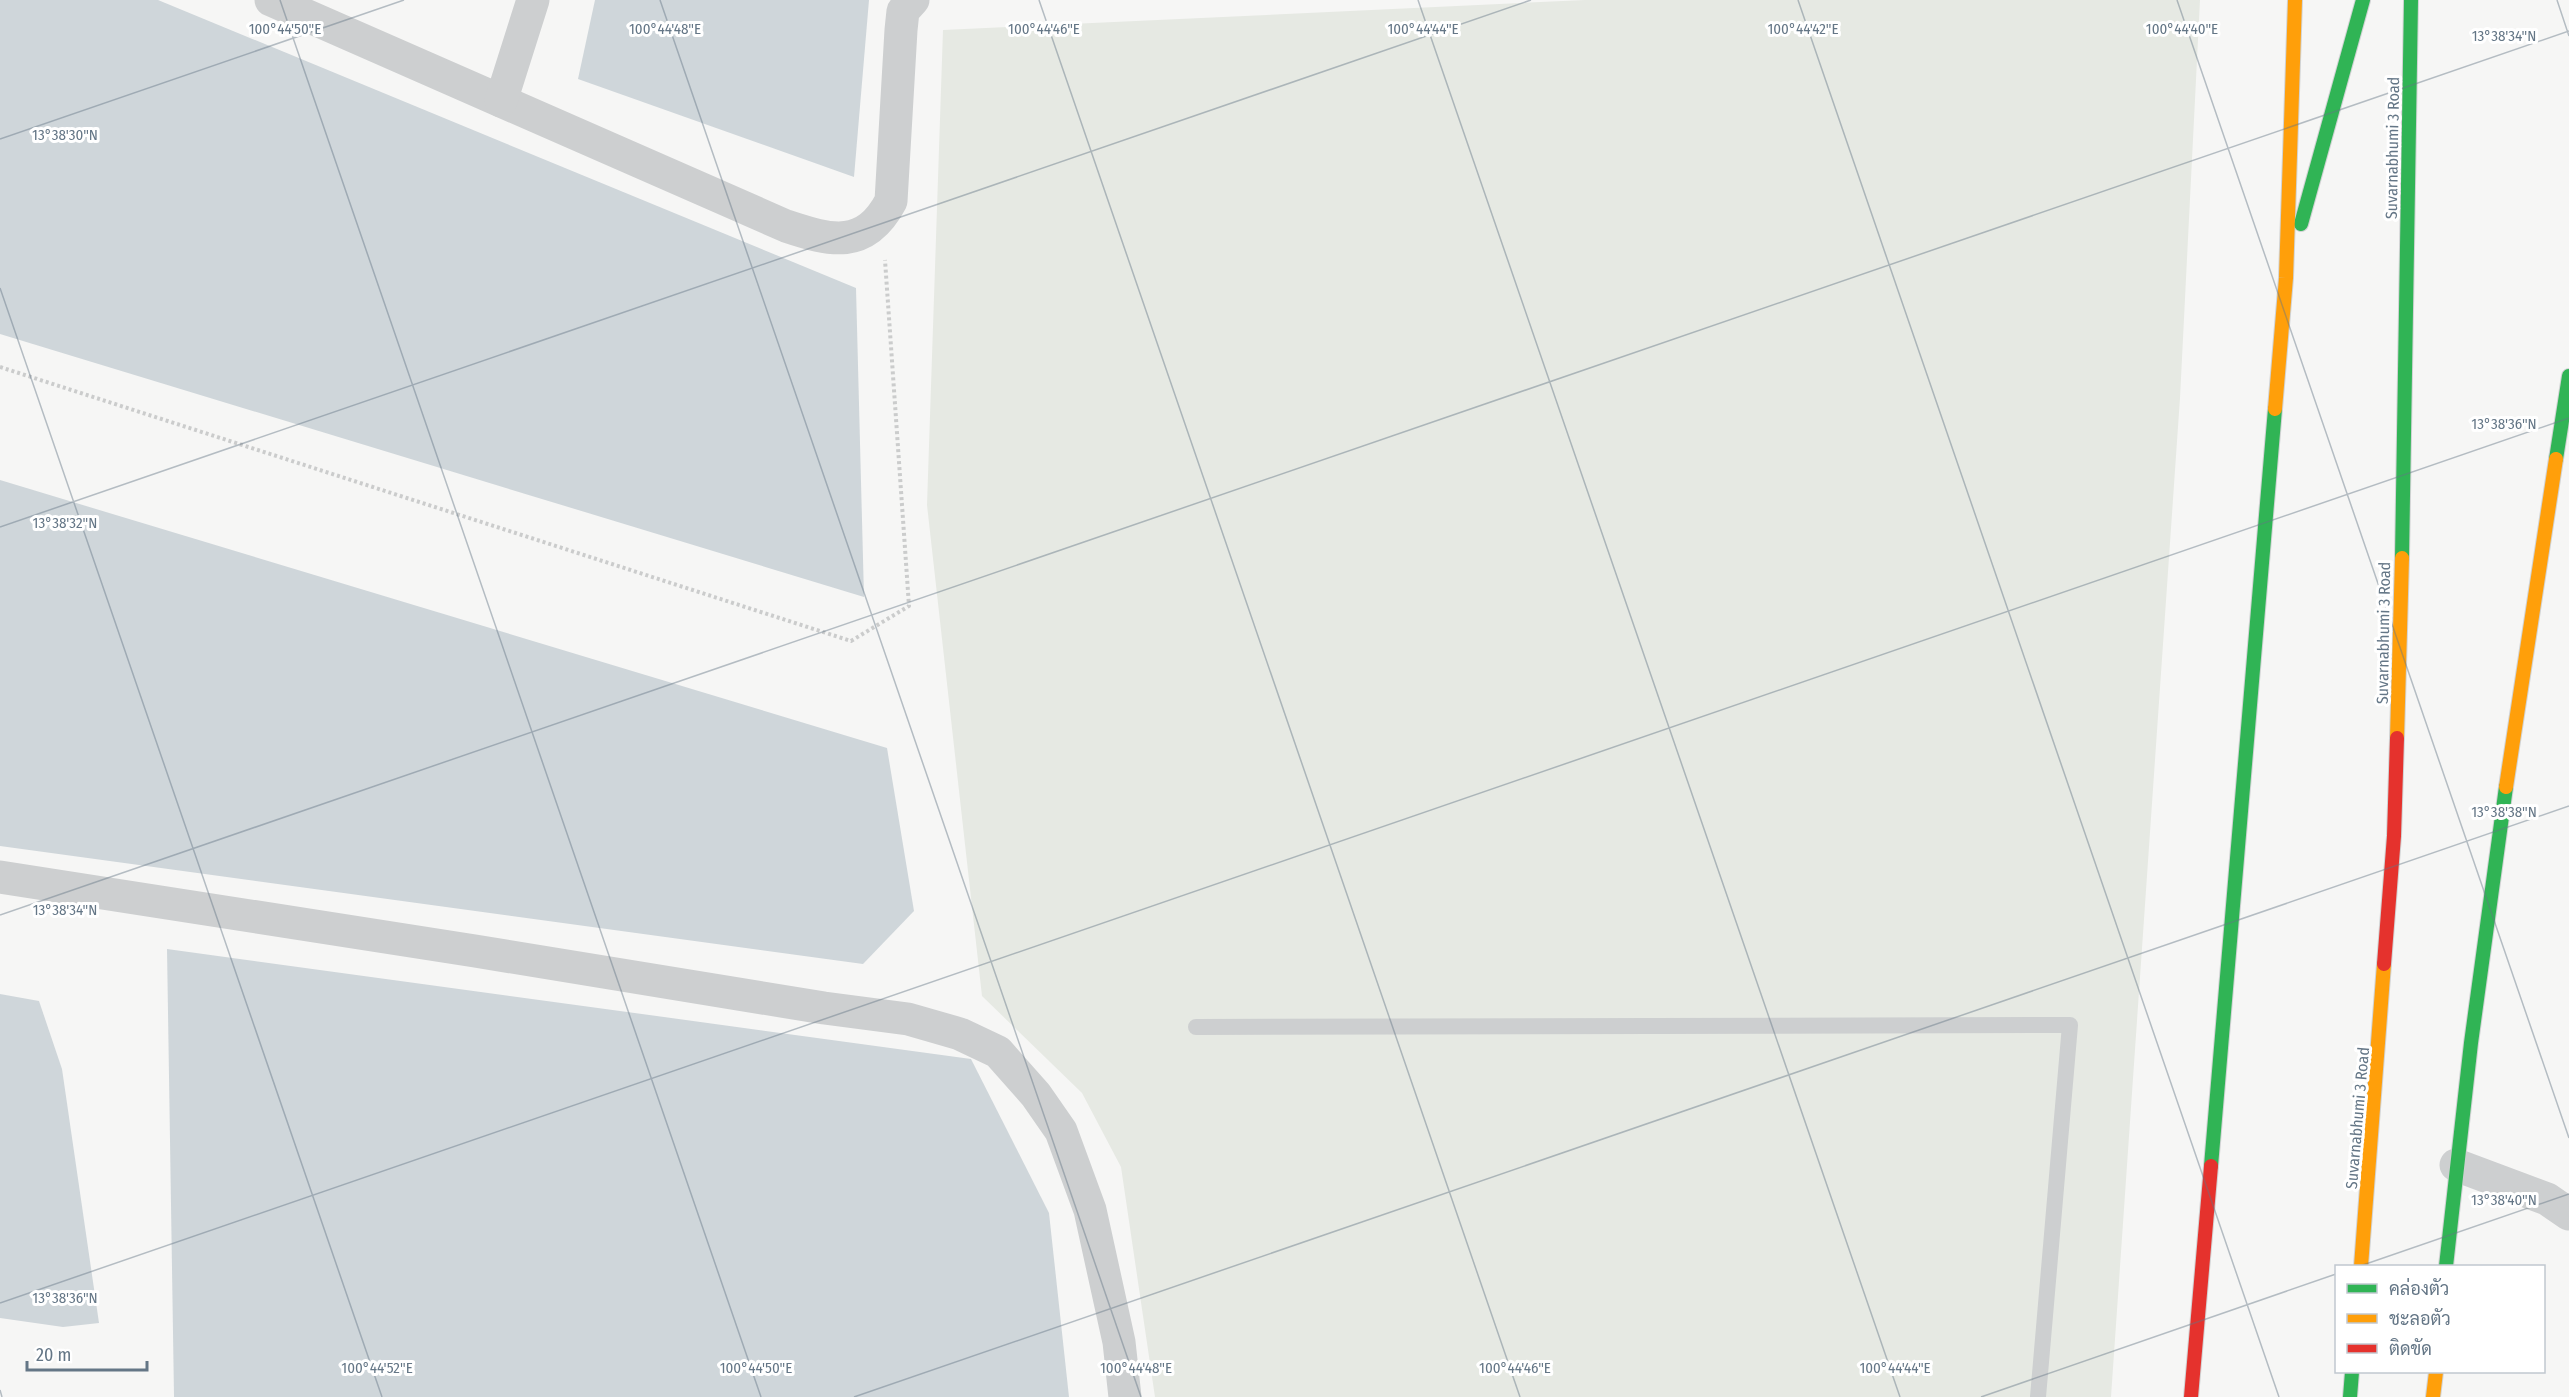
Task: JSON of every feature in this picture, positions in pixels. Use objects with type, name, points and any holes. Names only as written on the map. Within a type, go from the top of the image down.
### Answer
[{"type":"main road","points":[[2192,1397],[2286,278],[2295,0]]},
{"type":"main road","points":[[2286,278],[2363,0]]},
{"type":"main road","name":"Suvarnabhumi 3 Road","points":[[2361,1265],[2394,836],[2401,626],[2411,0]]},
{"type":"main road","points":[[2446,1265],[2484,939],[2569,376]]},
{"type":"main road","points":[[2350,1397],[2352,1373]]},
{"type":"main road","points":[[2433,1397],[2436,1373]]},
{"type":"street","points":[[271,0],[786,226],[823,238],[847,238],[870,230],[882,218],[891,201],[902,20],[903,11],[913,0]]},
{"type":"street","points":[[501,101],[533,0]]},
{"type":"street","points":[[0,877],[487,952],[824,1008],[908,1019],[960,1034],[998,1052],[1036,1095],[1060,1131],[1090,1210],[1119,1342],[1125,1397]]},
{"type":"street","points":[[2456,1165],[2547,1199],[2569,1214]]},
{"type":"lane","points":[[1196,1027],[2070,1025],[2038,1397]]},
{"type":"path","points":[[0,368],[851,641],[909,606],[882,218]]},
{"type":"shaded area","points":[[0,0],[158,0],[856,288],[864,597],[0,334]]},
{"type":"shaded area","points":[[595,0],[869,0],[854,177],[578,79]]},
{"type":"shaded area","points":[[1585,0],[2200,0],[2180,398],[2111,1397],[1155,1397],[1121,1167],[1082,1093],[982,996],[927,505],[943,30]]},
{"type":"shaded area","points":[[0,480],[887,748],[914,911],[863,964],[0,846]]},
{"type":"shaded area","points":[[167,949],[971,1059],[1049,1213],[1069,1397],[174,1397]]},
{"type":"shaded area","points":[[0,994],[39,1001],[62,1069],[99,1323],[63,1327],[0,1318]]},
{"type":"traffic: fast","points":[[2301,224],[2363,0]]},
{"type":"traffic: fast","points":[[2402,558],[2411,0]]},
{"type":"traffic: fast","points":[[2556,459],[2569,376]]},
{"type":"traffic: fast","points":[[2211,1166],[2275,409]]},
{"type":"traffic: fast","points":[[2446,1265],[2471,1043],[2506,787]]},
{"type":"traffic: fast","points":[[2350,1397],[2352,1373]]},
{"type":"traffic: slow","points":[[2275,409],[2286,278],[2295,0]]},
{"type":"traffic: slow","points":[[2506,787],[2556,459]]},
{"type":"traffic: slow","points":[[2397,738],[2402,558]]},
{"type":"traffic: slow","points":[[2361,1265],[2384,964]]},
{"type":"traffic: slow","points":[[2433,1397],[2436,1373]]},
{"type":"traffic: jam","points":[[2384,964],[2394,836],[2397,738]]},
{"type":"traffic: jam","points":[[2191,1397],[2211,1166]]}]
